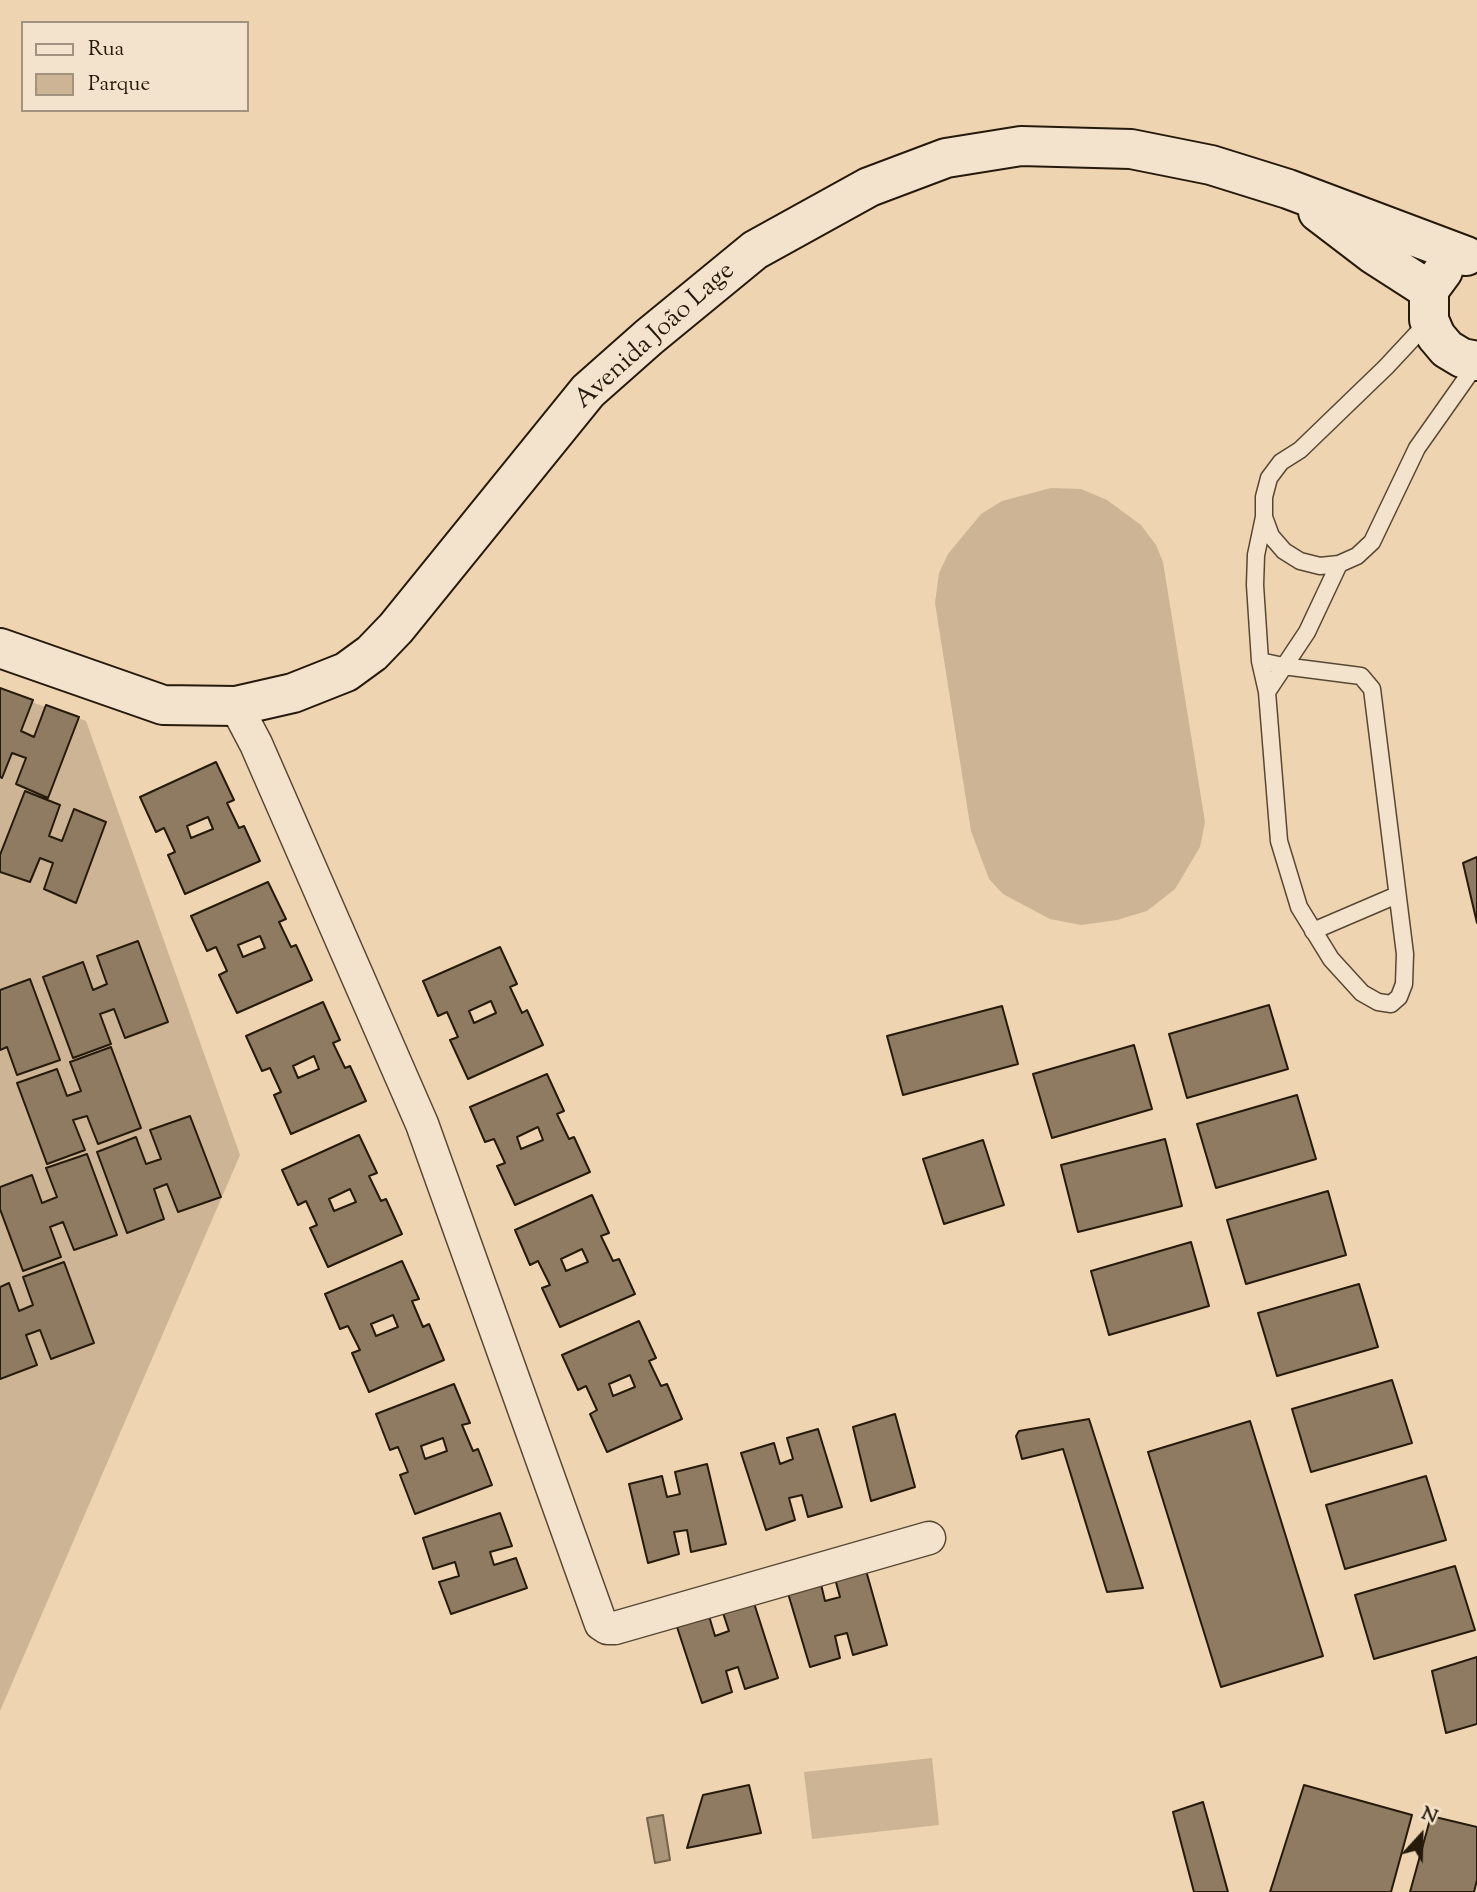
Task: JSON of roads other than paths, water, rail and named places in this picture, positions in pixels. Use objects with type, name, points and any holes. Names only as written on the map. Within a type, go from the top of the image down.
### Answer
[{"type":"main road","name":"Avenida João Lage","points":[[0,648],[163,705],[236,706],[293,694],[346,673],[372,653],[396,628],[588,391],[649,337],[755,250],[869,187],[946,158],[1021,146],[1131,149],[1211,164],[1471,255]]},
{"type":"main road","name":"Avenida João Lage","points":[[1288,189],[1373,254],[1429,305]]},
{"type":"main road","name":"Avenida João Lage","points":[[1471,255],[1450,264],[1437,277],[1429,305],[1436,336],[1447,349],[1462,358],[1477,362]]},
{"type":"street","points":[[236,706],[256,744],[422,1125],[601,1624],[607,1628],[615,1628],[929,1538]]},
{"type":"lane","points":[[1260,661],[1361,676],[1372,689],[1405,954],[1404,984],[1399,997],[1391,1004],[1378,1002],[1362,993],[1331,959],[1298,907],[1279,841],[1267,692],[1260,661],[1256,565],[1264,517],[1264,497],[1269,478],[1281,461],[1300,450],[1386,368],[1429,305]]},
{"type":"lane","points":[[1264,517],[1271,536],[1284,551],[1300,561],[1320,566],[1339,564],[1357,556],[1372,542],[1417,448],[1477,362]]},
{"type":"lane","points":[[1267,692],[1307,632],[1339,564]]},
{"type":"lane","points":[[1313,931],[1397,895]]}]
